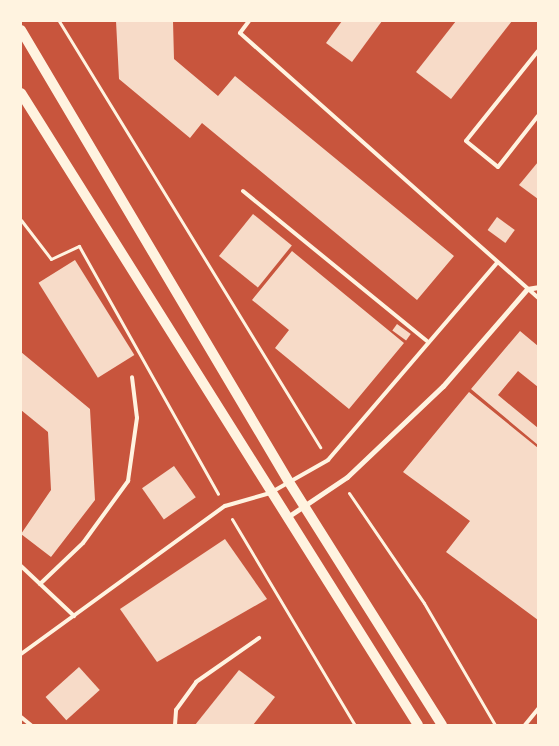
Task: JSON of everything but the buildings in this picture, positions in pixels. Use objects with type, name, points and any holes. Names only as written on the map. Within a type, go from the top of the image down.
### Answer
[{"type":"main road","points":[[21,30],[289,482],[442,725]]},
{"type":"main road","points":[[21,93],[270,493],[418,725]]},
{"type":"street","points":[[286,518],[341,482],[443,386],[527,289],[538,287]]},
{"type":"lane","points":[[249,21],[240,33],[538,298]]},
{"type":"lane","points":[[538,51],[466,141],[498,166],[538,116]]},
{"type":"lane","points":[[243,191],[426,340]]},
{"type":"lane","points":[[21,654],[225,506],[270,493],[328,460],[426,340],[497,263]]},
{"type":"lane","points":[[40,584],[82,543],[128,482],[137,418],[132,377]]},
{"type":"lane","points":[[21,566],[74,616]]},
{"type":"lane","points":[[175,725],[176,710],[196,682],[259,638]]},
{"type":"lane","points":[[525,725],[538,709]]},
{"type":"lane","points":[[21,716],[31,725]]},
{"type":"path","points":[[59,21],[328,460]]},
{"type":"path","points":[[21,220],[51,259],[79,246],[225,506],[355,725]]},
{"type":"path","points":[[341,482],[424,603],[495,725]]}]
